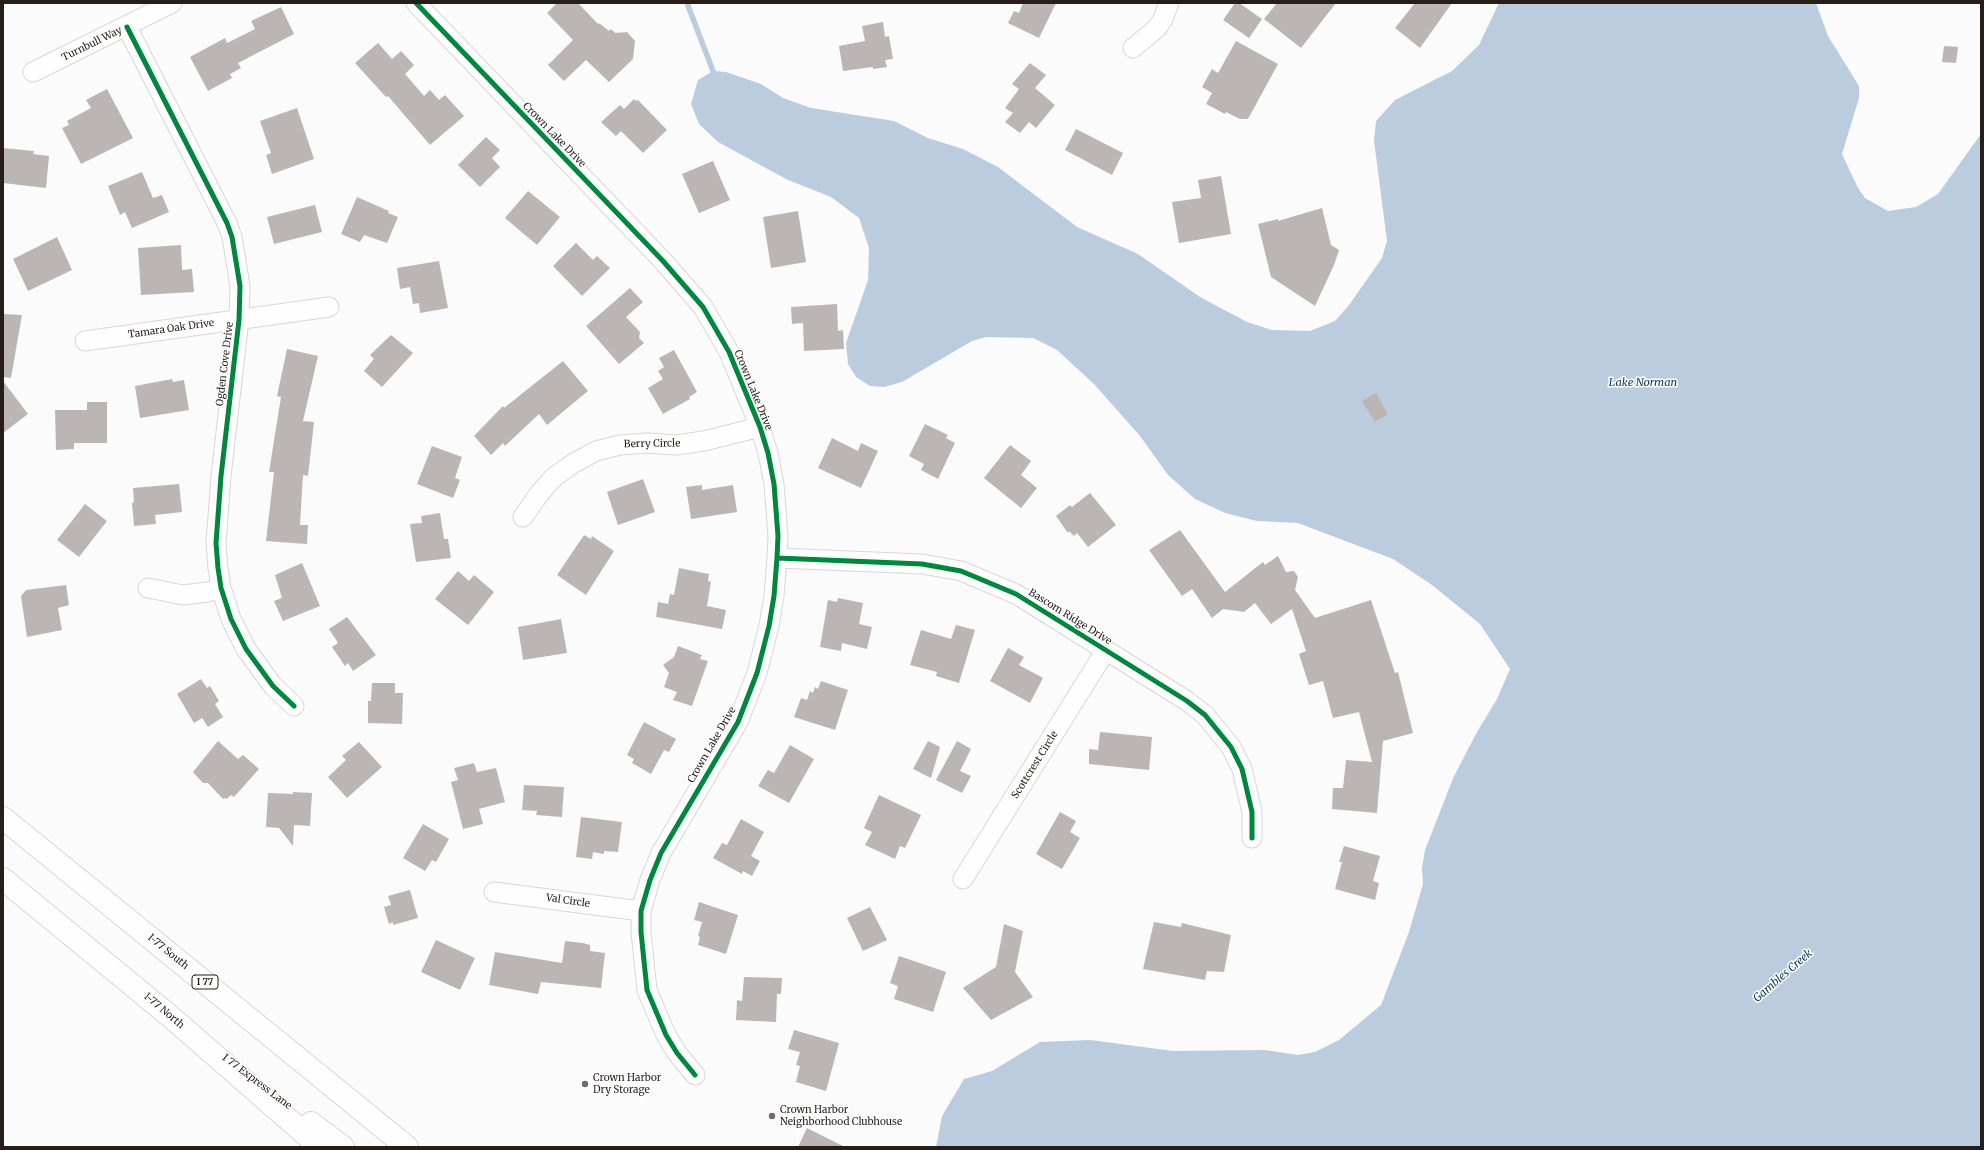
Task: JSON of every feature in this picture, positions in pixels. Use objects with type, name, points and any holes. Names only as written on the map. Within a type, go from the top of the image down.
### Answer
[{"type":"highway","name":"I-77 South","points":[[3,818],[407,1147]]},
{"type":"highway","name":"I-77 North","points":[[3,879],[172,1017],[320,1147]]},
{"type":"highway","name":"I 77 Express Lane","points":[[172,1017],[343,1147]]},
{"type":"street","name":"Turnbull Way","points":[[33,72],[127,27],[172,3]]},
{"type":"street","name":"Crown Lake Drive","points":[[416,3],[663,261],[702,307],[729,352],[760,427],[774,484],[777,558],[774,596],[769,626],[751,690],[738,722],[661,853],[650,880],[641,911],[641,932],[647,990],[666,1035],[677,1053],[695,1076]]},
{"type":"street","points":[[1133,48],[1157,28],[1163,19],[1169,3]]},
{"type":"street","name":"Ogden Cove Drive","points":[[127,27],[227,224],[232,237],[238,265],[240,286],[239,320],[218,513],[216,543],[221,588],[231,620],[246,648],[273,686],[294,706]]},
{"type":"street","name":"Tamara Oak Drive","points":[[85,341],[329,308]]},
{"type":"street","name":"Berry Circle","points":[[523,518],[539,494],[554,477],[574,463],[596,451],[620,445],[647,443],[676,445],[704,441],[760,427]]},
{"type":"street","name":"Bascom Ridge Drive","points":[[777,558],[922,564],[961,571],[1016,594],[1187,701],[1205,715],[1231,746],[1242,769],[1252,812],[1252,838]]},
{"type":"street","points":[[148,588],[183,595],[208,592],[221,588]]},
{"type":"street","name":"Scottcrest Circle","points":[[963,879],[1106,650]]},
{"type":"street","name":"Val Circle","points":[[494,892],[641,911]]},
{"type":"water","name":"Lake Norman","points":[[1499,3],[1816,3],[1828,36],[1859,86],[1859,98],[1842,154],[1858,188],[1865,198],[1888,211],[1916,207],[1938,194],[1981,134],[1981,1147],[936,1147],[942,1116],[964,1079],[992,1071],[1040,1042],[1090,1040],[1173,1051],[1265,1050],[1298,1055],[1315,1052],[1339,1040],[1381,1005],[1409,932],[1423,884],[1422,868],[1425,850],[1454,776],[1477,732],[1497,699],[1510,669],[1480,624],[1432,585],[1393,559],[1298,523],[1257,521],[1225,513],[1195,499],[1168,475],[1140,436],[1094,384],[1057,350],[1033,338],[986,337],[972,341],[902,382],[884,387],[870,386],[856,377],[848,364],[846,343],[868,280],[869,248],[859,218],[831,197],[788,180],[718,142],[699,124],[691,104],[698,80],[713,71],[726,72],[761,84],[783,98],[811,108],[894,121],[928,138],[963,149],[998,167],[1077,227],[1138,254],[1200,297],[1247,322],[1272,330],[1310,331],[1335,321],[1349,305],[1382,258],[1387,241],[1374,141],[1376,121],[1395,100],[1452,71],[1479,45]]},
{"type":"building","points":[[557,3],[578,3],[598,24],[599,23],[609,31],[611,29],[615,33],[627,32],[635,41],[633,59],[609,82],[586,60],[564,81],[548,65],[573,40],[547,13]]},
{"type":"building","points":[[1023,3],[1056,3],[1039,38],[1008,23],[1014,11],[1019,13]]},
{"type":"building","points":[[1235,3],[1239,3],[1262,19],[1249,38],[1223,20]]},
{"type":"building","points":[[1277,3],[1336,3],[1301,48],[1264,19]]},
{"type":"building","points":[[1415,3],[1452,3],[1420,48],[1395,28]]},
{"type":"building","points":[[281,7],[294,34],[238,63],[241,68],[230,74],[232,78],[208,91],[190,57],[225,38],[227,43],[255,29],[251,21]]},
{"type":"building","points":[[883,22],[885,37],[889,36],[893,59],[885,60],[887,67],[873,69],[873,67],[843,71],[839,46],[865,41],[862,26]]},
{"type":"building","points":[[1236,41],[1278,64],[1248,119],[1240,119],[1226,112],[1225,114],[1206,104],[1212,93],[1202,87],[1212,69],[1218,73]]},
{"type":"building","points":[[378,43],[392,59],[401,51],[414,65],[405,74],[424,96],[430,90],[439,100],[445,95],[464,116],[430,145],[388,96],[386,97],[355,63]]},
{"type":"building","points":[[1944,46],[1958,47],[1956,63],[1942,62]]},
{"type":"building","points":[[1030,63],[1046,75],[1035,88],[1055,105],[1036,128],[1029,122],[1020,133],[1005,122],[1013,113],[1005,108],[1019,89],[1012,84]]},
{"type":"building","points":[[107,89],[133,138],[81,164],[62,128],[69,125],[67,121],[91,108],[86,100]]},
{"type":"building","points":[[634,99],[636,101],[638,100],[667,130],[643,153],[621,131],[616,136],[601,122],[620,105],[624,109]]},
{"type":"building","points":[[297,108],[314,159],[272,174],[266,155],[271,153],[260,121]]},
{"type":"building","points":[[1076,129],[1123,153],[1112,175],[1065,150]]},
{"type":"building","points":[[486,137],[500,150],[492,158],[500,167],[480,187],[458,165]]},
{"type":"building","points":[[3,148],[34,151],[33,154],[49,156],[46,188],[3,183]]},
{"type":"building","points":[[713,161],[730,200],[699,213],[682,174]]},
{"type":"building","points":[[142,172],[153,198],[162,195],[169,212],[132,228],[125,212],[120,215],[108,186]]},
{"type":"building","points":[[1221,176],[1231,234],[1179,243],[1172,202],[1201,198],[1198,180]]},
{"type":"building","points":[[528,191],[560,217],[537,245],[505,218]]},
{"type":"building","points":[[357,197],[389,211],[388,213],[398,217],[387,243],[364,235],[360,242],[341,234]]},
{"type":"building","points":[[315,205],[322,232],[274,244],[267,217]]},
{"type":"building","points":[[1322,208],[1331,245],[1339,250],[1334,265],[1315,306],[1271,277],[1258,224],[1278,219],[1278,221]]},
{"type":"building","points":[[798,211],[806,262],[771,268],[763,217]]},
{"type":"building","points":[[57,237],[72,270],[28,291],[13,259]]},
{"type":"building","points":[[576,243],[593,260],[597,256],[610,268],[582,296],[553,266]]},
{"type":"building","points":[[181,245],[182,270],[192,269],[194,292],[141,295],[138,248]]},
{"type":"building","points":[[439,261],[448,308],[420,313],[419,303],[413,304],[410,287],[400,289],[397,268]]},
{"type":"building","points":[[630,288],[643,302],[626,317],[640,332],[639,338],[644,343],[619,364],[586,326]]},
{"type":"building","points":[[837,304],[838,331],[843,330],[844,349],[804,351],[803,323],[792,324],[791,307]]},
{"type":"building","points":[[3,314],[22,315],[11,378],[3,377]]},
{"type":"building","points":[[391,335],[413,353],[382,387],[364,371],[374,359],[370,355]]},
{"type":"building","points":[[287,349],[318,356],[303,421],[314,422],[308,476],[303,475],[300,525],[308,525],[307,544],[266,541],[274,472],[269,472],[281,397],[277,396]]},
{"type":"building","points":[[674,350],[697,392],[689,397],[690,399],[663,414],[648,388],[663,379],[658,371],[664,367],[659,358]]},
{"type":"building","points":[[563,361],[588,391],[547,425],[539,414],[505,446],[503,443],[491,455],[474,436],[503,406],[504,408]]},
{"type":"building","points":[[172,379],[173,382],[184,380],[189,410],[140,418],[135,386]]},
{"type":"building","points":[[3,381],[28,414],[3,433]]},
{"type":"building","points":[[1376,393],[1388,414],[1375,422],[1362,401]]},
{"type":"building","points":[[87,402],[107,402],[107,443],[74,443],[74,449],[56,450],[55,410],[87,410]]},
{"type":"building","points":[[925,424],[948,435],[946,438],[955,443],[938,479],[921,470],[924,464],[909,456]]},
{"type":"building","points":[[832,438],[858,451],[861,443],[878,451],[861,488],[818,468]]},
{"type":"building","points":[[1010,445],[1031,461],[1021,475],[1037,488],[1021,508],[984,478]]},
{"type":"building","points":[[432,446],[462,457],[455,478],[460,480],[453,498],[417,484]]},
{"type":"building","points":[[643,479],[655,512],[618,525],[607,492]]},
{"type":"building","points":[[179,484],[182,512],[155,515],[156,524],[134,526],[132,503],[134,502],[133,488]]},
{"type":"building","points":[[702,485],[702,490],[733,485],[737,512],[691,519],[686,487]]},
{"type":"building","points":[[1090,493],[1116,525],[1088,547],[1077,533],[1074,536],[1069,531],[1068,533],[1056,516],[1070,505],[1072,507]]},
{"type":"building","points":[[85,504],[107,521],[79,557],[57,540]]},
{"type":"building","points":[[440,513],[444,539],[448,539],[451,558],[416,562],[410,524],[422,523],[421,516]]},
{"type":"building","points":[[1180,530],[1225,592],[1263,562],[1265,565],[1278,556],[1286,572],[1294,571],[1298,577],[1295,590],[1315,618],[1371,600],[1395,673],[1398,672],[1413,733],[1383,741],[1377,813],[1332,809],[1333,788],[1343,788],[1346,760],[1372,762],[1359,712],[1333,718],[1323,681],[1309,685],[1299,654],[1306,651],[1292,609],[1271,624],[1255,603],[1244,612],[1223,609],[1212,618],[1192,589],[1182,596],[1149,550]]},
{"type":"building","points":[[584,535],[591,539],[592,536],[614,551],[586,595],[557,575]]},
{"type":"building","points":[[302,563],[320,606],[283,621],[274,601],[282,598],[275,575]]},
{"type":"building","points":[[679,568],[709,574],[708,581],[711,582],[707,606],[726,610],[722,629],[656,617],[658,602],[668,604],[670,594],[674,595]]},
{"type":"building","points":[[458,571],[469,581],[474,575],[494,592],[468,625],[435,599]]},
{"type":"building","points":[[66,585],[69,605],[58,608],[62,630],[27,637],[21,596],[26,590]]},
{"type":"building","points":[[838,598],[863,603],[859,624],[872,627],[867,649],[842,643],[841,651],[820,647],[828,600],[837,602]]},
{"type":"building","points":[[347,617],[376,655],[353,671],[348,663],[345,666],[332,647],[338,643],[329,629]]},
{"type":"building","points":[[561,619],[567,653],[523,660],[518,627]]},
{"type":"building","points":[[956,625],[975,630],[959,683],[936,676],[937,672],[910,665],[921,630],[951,639]]},
{"type":"building","points":[[678,646],[702,655],[700,659],[708,661],[692,706],[673,700],[677,692],[664,687],[669,673],[663,665],[674,657]]},
{"type":"building","points":[[1008,648],[1024,657],[1019,665],[1043,678],[1030,703],[990,681]]},
{"type":"building","points":[[201,679],[207,688],[210,686],[219,701],[215,704],[223,717],[208,727],[202,718],[194,723],[177,694]]},
{"type":"building","points":[[821,681],[848,690],[835,730],[794,717],[801,698],[807,700],[810,691],[813,693],[815,687],[818,689]]},
{"type":"building","points":[[372,683],[395,683],[395,693],[403,693],[402,724],[368,723],[368,701],[371,701]]},
{"type":"building","points":[[644,722],[676,739],[669,752],[664,750],[651,774],[632,763],[634,759],[627,755]]},
{"type":"building","points":[[1100,732],[1152,737],[1149,770],[1089,764],[1089,749],[1098,750]]},
{"type":"building","points":[[218,741],[238,759],[243,755],[259,769],[234,797],[231,795],[227,799],[223,799],[208,783],[203,783],[193,772]]},
{"type":"building","points":[[928,741],[940,747],[931,778],[913,769]]},
{"type":"building","points":[[957,741],[971,749],[960,771],[971,776],[962,793],[936,780]]},
{"type":"building","points":[[359,742],[382,767],[347,798],[328,777],[346,760],[342,756]]},
{"type":"building","points":[[790,745],[814,759],[789,803],[758,786],[768,770],[774,773]]},
{"type":"building","points":[[474,763],[477,772],[496,768],[505,802],[479,809],[483,824],[463,829],[451,782],[458,780],[454,768]]},
{"type":"building","points":[[524,785],[564,787],[562,817],[536,815],[537,811],[522,810]]},
{"type":"building","points":[[293,792],[312,793],[310,826],[294,825],[293,846],[279,828],[266,827],[268,793],[293,794]]},
{"type":"building","points":[[879,795],[921,815],[905,848],[900,846],[895,859],[865,845],[872,832],[864,828]]},
{"type":"building","points":[[1060,812],[1076,821],[1070,832],[1080,838],[1062,869],[1036,854]]},
{"type":"building","points":[[581,817],[622,822],[618,852],[604,851],[604,854],[593,852],[592,859],[576,857]]},
{"type":"building","points":[[741,819],[764,832],[751,856],[760,861],[752,876],[743,871],[742,874],[713,858],[722,843],[727,845]]},
{"type":"building","points":[[423,824],[449,839],[436,862],[432,860],[425,871],[403,858]]},
{"type":"building","points":[[1344,846],[1380,856],[1373,881],[1379,883],[1375,900],[1335,889],[1342,862],[1339,862]]},
{"type":"building","points":[[410,890],[418,918],[393,925],[393,922],[389,924],[384,907],[391,905],[388,896]]},
{"type":"building","points":[[699,902],[738,915],[726,954],[698,945],[700,937],[698,936],[702,922],[694,920]]},
{"type":"building","points":[[870,907],[887,940],[863,951],[847,918]]},
{"type":"building","points":[[1154,922],[1181,927],[1182,923],[1231,935],[1224,972],[1207,971],[1205,980],[1143,969]]},
{"type":"building","points":[[1004,924],[1023,931],[1015,972],[1033,997],[991,1020],[963,988],[996,967]]},
{"type":"building","points":[[436,940],[475,958],[460,990],[421,972]]},
{"type":"building","points":[[565,941],[590,945],[590,951],[605,953],[601,988],[541,982],[538,994],[489,985],[495,952],[562,963]]},
{"type":"building","points":[[899,956],[946,972],[933,1012],[894,999],[898,986],[890,983]]},
{"type":"building","points":[[744,977],[782,978],[781,994],[777,994],[776,1022],[736,1020],[737,1000],[742,1001]]},
{"type":"building","points":[[794,1030],[839,1043],[826,1091],[796,1082],[800,1066],[796,1065],[800,1052],[788,1049]]},
{"type":"building","points":[[807,1128],[845,1147],[798,1147]]},
{"type":"waterway","points":[[687,3],[713,71]]},
{"type":"cycle path","points":[[416,3],[663,261],[703,307],[729,352],[760,427],[768,453],[774,484],[778,536],[777,558],[774,596],[769,626],[757,673],[738,722],[661,853],[650,880],[641,911],[641,932],[647,990],[666,1035],[677,1053],[695,1075]]},
{"type":"cycle path","points":[[127,27],[227,223],[232,237],[240,286],[239,320],[221,476],[216,543],[218,568],[221,588],[231,619],[246,649],[273,686],[294,706]]},
{"type":"cycle path","points":[[777,558],[922,564],[961,571],[1016,594],[1187,701],[1205,715],[1231,747],[1242,769],[1252,812],[1252,838]]},
{"type":"place","name":"Crown Harbor Dry Storage","points":[[585,1084]]},
{"type":"place","name":"Crown Harbor Neighborhood Clubhouse","points":[[772,1116]]},
{"type":"water label","name":"Gambles Creek","points":[[1783,976]]}]
